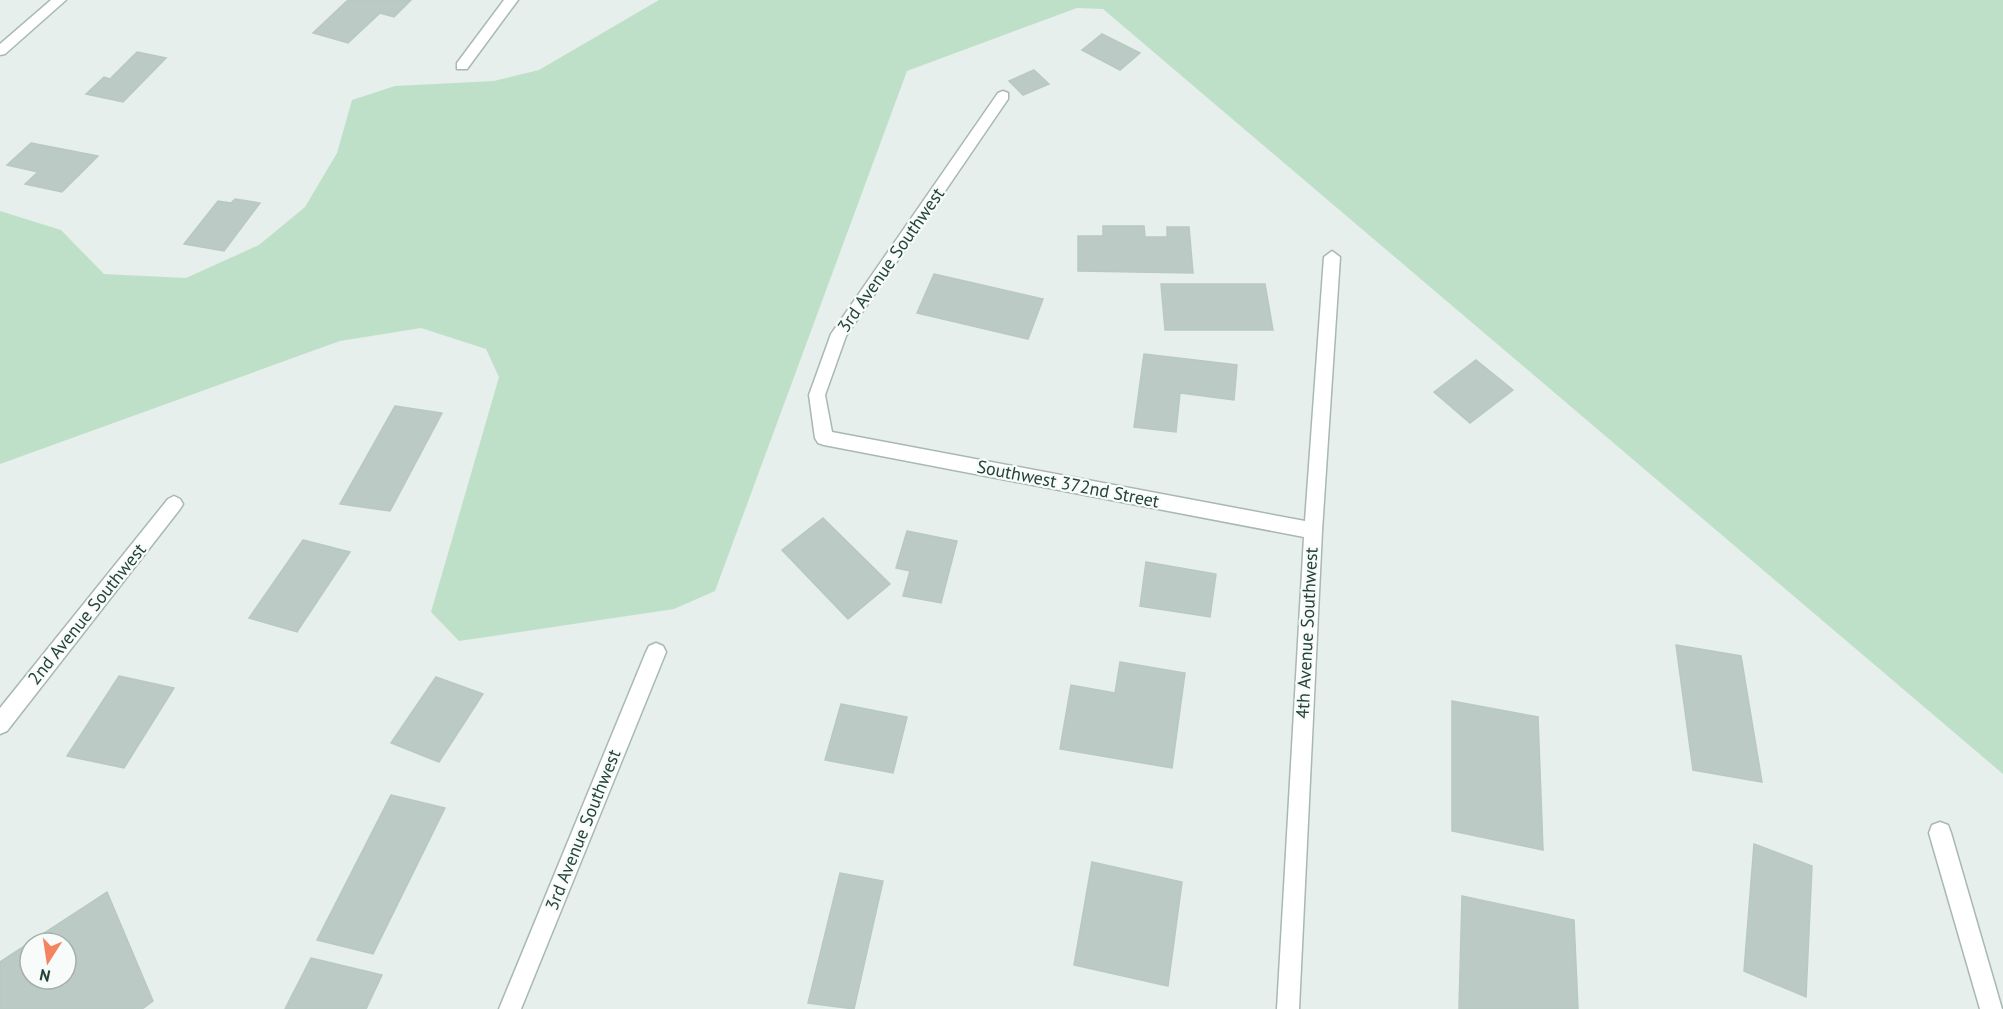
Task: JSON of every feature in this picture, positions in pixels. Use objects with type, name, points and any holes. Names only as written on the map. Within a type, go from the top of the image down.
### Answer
[{"type":"street","points":[[0,51],[59,0]]},
{"type":"street","points":[[462,66],[511,0]]},
{"type":"street","name":"3rd Avenue Southwest","points":[[824,438],[817,394],[839,334],[1003,96]]},
{"type":"street","name":"4th Avenue Southwest","points":[[1287,1009],[1313,531],[1332,256]]},
{"type":"street","name":"Southwest 372nd Street","points":[[824,438],[1313,531]]},
{"type":"street","name":"2nd Avenue Southwest","points":[[0,724],[174,504]]},
{"type":"street","name":"3rd Avenue Southwest","points":[[510,1009],[656,652]]},
{"type":"street","points":[[1940,833],[1991,1009]]},
{"type":"green space","points":[[659,0],[2003,0],[2003,774],[1103,9],[1077,8],[907,71],[715,591],[674,609],[459,641],[431,612],[499,377],[486,349],[421,328],[340,341],[0,464],[0,211],[61,230],[104,274],[186,278],[259,245],[305,207],[337,153],[352,100],[395,86],[494,81],[539,70]]},
{"type":"building","points":[[348,0],[411,0],[394,17],[380,13],[348,43],[313,33]]},
{"type":"building","points":[[1102,34],[1140,53],[1120,70],[1082,50]]},
{"type":"building","points":[[137,52],[166,58],[123,102],[86,94],[104,77],[110,79]]},
{"type":"building","points":[[1034,70],[1049,84],[1023,95],[1009,81]]},
{"type":"building","points":[[31,143],[98,156],[62,192],[25,184],[38,172],[7,165]]},
{"type":"building","points":[[235,199],[260,203],[224,251],[184,244],[218,201],[231,203]]},
{"type":"building","points":[[1103,226],[1144,226],[1145,237],[1167,237],[1167,227],[1189,227],[1193,273],[1078,271],[1078,236],[1103,236]]},
{"type":"building","points":[[934,274],[1043,299],[1028,339],[917,313]]},
{"type":"building","points":[[1161,284],[1265,284],[1273,330],[1165,330]]},
{"type":"building","points":[[1144,354],[1237,365],[1234,400],[1180,393],[1176,432],[1134,427]]},
{"type":"building","points":[[1476,360],[1513,390],[1470,423],[1434,392]]},
{"type":"building","points":[[395,406],[442,413],[390,511],[340,504]]},
{"type":"building","points":[[823,518],[890,584],[848,619],[782,550]]},
{"type":"building","points":[[907,531],[957,541],[941,603],[903,596],[910,571],[896,568]]},
{"type":"building","points":[[303,540],[350,552],[297,632],[249,618]]},
{"type":"building","points":[[1146,562],[1216,574],[1210,617],[1140,606]]},
{"type":"building","points":[[1676,645],[1741,656],[1762,782],[1693,770]]},
{"type":"building","points":[[1120,662],[1185,673],[1172,768],[1060,749],[1071,685],[1115,693]]},
{"type":"building","points":[[119,676],[174,688],[124,768],[67,756]]},
{"type":"building","points":[[436,677],[483,694],[439,762],[391,743]]},
{"type":"building","points":[[1452,701],[1538,717],[1543,850],[1452,831]]},
{"type":"building","points":[[841,704],[907,717],[893,773],[825,760]]},
{"type":"building","points":[[391,795],[445,808],[373,954],[317,940]]},
{"type":"building","points":[[1754,844],[1812,866],[1806,997],[1744,971]]},
{"type":"building","points":[[1092,862],[1182,882],[1168,986],[1074,965]]},
{"type":"building","points":[[840,873],[883,881],[854,1009],[808,1003]]},
{"type":"building","points":[[107,892],[153,1001],[142,1009],[0,1009],[0,962],[18,950],[18,991],[78,991],[78,931],[47,931]]},
{"type":"building","points":[[1462,896],[1574,920],[1578,1009],[1459,1009]]},
{"type":"building","points":[[311,958],[382,975],[366,1009],[285,1009]]}]
